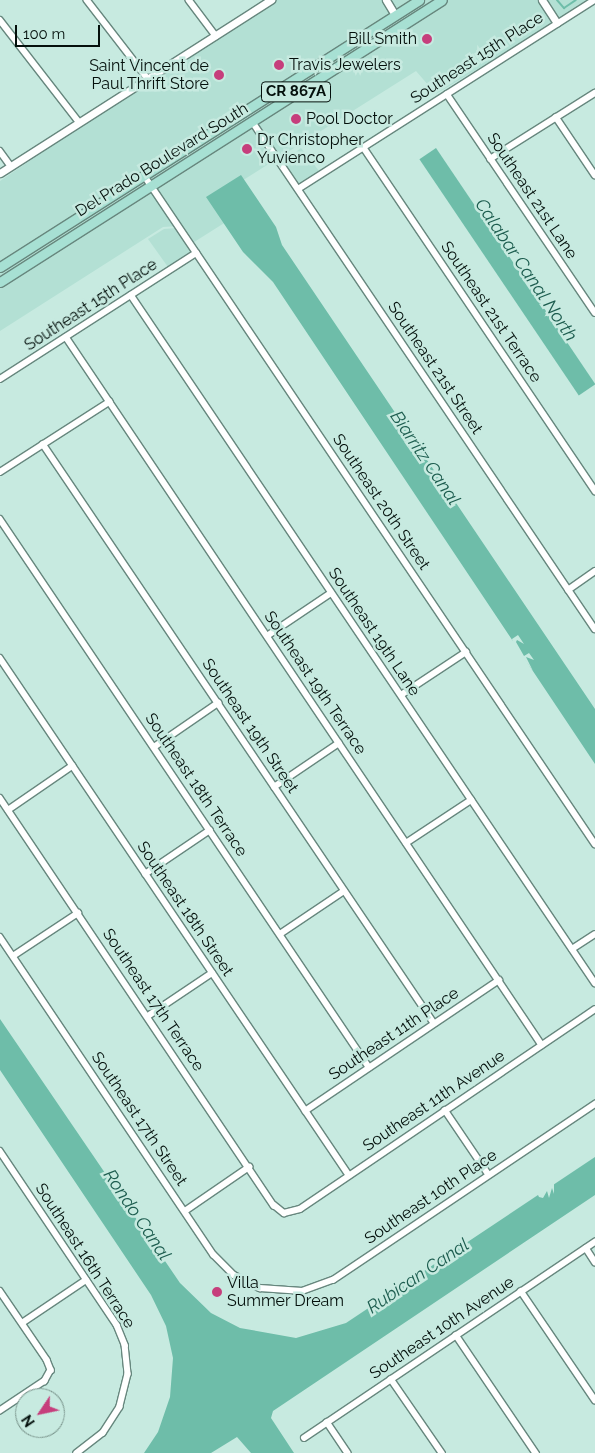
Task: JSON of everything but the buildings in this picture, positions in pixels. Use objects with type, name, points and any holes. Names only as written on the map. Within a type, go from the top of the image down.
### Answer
[{"type":"main road","name":"Del Prado Boulevard South","points":[[0,267],[419,0]]},
{"type":"main road","name":"Del Prado Boulevard South","points":[[0,282],[442,0]]},
{"type":"main road","points":[[351,58],[365,43],[388,28],[395,15]]},
{"type":"main road","points":[[252,121],[258,110],[286,90],[298,77]]},
{"type":"street","points":[[87,0],[148,79]]},
{"type":"street","points":[[189,0],[216,36]]},
{"type":"street","points":[[0,173],[271,0]]},
{"type":"street","points":[[386,0],[395,15]]},
{"type":"street","points":[[542,0],[557,23]]},
{"type":"street","name":"Southeast 15th Place","points":[[298,189],[595,0]]},
{"type":"street","points":[[0,20],[79,122]]},
{"type":"street","points":[[490,159],[595,93]]},
{"type":"street","name":"Southeast 21st Lane","points":[[447,94],[595,313]]},
{"type":"street","points":[[556,118],[595,175]]},
{"type":"street","name":"Southeast 21st Street","points":[[252,121],[595,629]]},
{"type":"street","name":"Southeast 21st Terrace","points":[[364,148],[595,491]]},
{"type":"street","points":[[0,151],[11,166]]},
{"type":"street","name":"Southeast 20th Street","points":[[144,175],[595,844]]},
{"type":"street","name":"Southeast 15th Place","points":[[0,379],[196,253]]},
{"type":"street","name":"Southeast 19th Lane","points":[[131,296],[595,983]]},
{"type":"street","name":"Southeast 19th Terrace","points":[[66,337],[542,1045]]},
{"type":"street","points":[[0,472],[109,402]]},
{"type":"street","name":"Southeast 19th Street","points":[[44,444],[434,1023]]},
{"type":"street","name":"Southeast 18th Terrace","points":[[0,519],[369,1067]]},
{"type":"street","points":[[568,590],[595,571]]},
{"type":"street","points":[[267,636],[331,593]]},
{"type":"street","points":[[401,695],[466,652]]},
{"type":"street","name":"Southeast 18th Street","points":[[0,658],[348,1175]]},
{"type":"street","points":[[154,747],[218,703]]},
{"type":"street","points":[[274,787],[339,743]]},
{"type":"street","points":[[8,810],[72,766]]},
{"type":"street","name":"Southeast 17th Terrace","points":[[0,798],[277,1208],[286,1214]]},
{"type":"street","points":[[406,843],[471,800]]},
{"type":"street","points":[[145,874],[210,830]]},
{"type":"street","points":[[280,934],[344,891]]},
{"type":"street","points":[[13,956],[78,913]]},
{"type":"street","points":[[572,949],[595,934]]},
{"type":"street","name":"Southeast 17th Street","points":[[0,937],[185,1211],[228,1270],[253,1285],[275,1291]]},
{"type":"street","points":[[148,1016],[212,973]]},
{"type":"street","name":"Southeast 11th Place","points":[[305,1111],[499,980]]},
{"type":"street","name":"Southeast 11th Avenue","points":[[286,1214],[296,1211],[595,1009]]},
{"type":"street","name":"Southeast 10th Place","points":[[275,1291],[307,1290],[333,1280],[595,1104]]},
{"type":"street","points":[[445,1110],[489,1175]]},
{"type":"street","name":"Southeast 16th Terrace","points":[[0,1151],[123,1338],[128,1382],[120,1407],[108,1427],[77,1453]]},
{"type":"street","points":[[185,1211],[249,1167]]},
{"type":"street","name":"Southeast 10th Avenue","points":[[304,1438],[595,1242]]},
{"type":"street","points":[[586,1248],[595,1262]]},
{"type":"street","points":[[22,1323],[86,1280]]},
{"type":"street","points":[[0,1291],[50,1370],[45,1381],[0,1411]]},
{"type":"street","points":[[521,1291],[595,1400]]},
{"type":"street","points":[[456,1335],[536,1453]]},
{"type":"street","points":[[391,1379],[442,1453]]},
{"type":"street","points":[[327,1422],[348,1453]]},
{"type":"shaded area","points":[[267,0],[592,0],[436,94],[416,71],[218,196],[229,220],[191,244],[178,226],[163,227],[0,331],[0,181]]},
{"type":"shaded area","points":[[301,148],[319,171],[295,189],[277,166]]},
{"type":"shaded area","points":[[177,228],[192,252],[168,267],[148,239],[164,229]]},
{"type":"water","points":[[436,148],[595,384],[579,395],[419,159]]},
{"type":"water","name":"Biarritz Canal","points":[[241,175],[276,227],[282,245],[595,709],[595,764],[273,282],[243,252],[206,197]]},
{"type":"water","name":"Rubican Canal","points":[[0,1019],[180,1283],[211,1313],[240,1328],[296,1338],[346,1323],[595,1157],[595,1195],[273,1411],[271,1418],[294,1453],[251,1453],[237,1437],[211,1453],[144,1453],[158,1432],[170,1397],[173,1358],[166,1326],[151,1295],[0,1070]]},
{"type":"pier","points":[[518,635],[524,644],[517,640],[516,642],[524,656],[529,653],[534,660],[526,657],[533,671],[513,644],[512,639]]},
{"type":"pier","points":[[554,1182],[554,1194],[552,1188],[549,1198],[547,1191],[543,1198],[539,1197],[537,1193]]},
{"type":"waterway","points":[[557,0],[564,8],[576,0]]},
{"type":"place","name":"Bill Smith","points":[[427,39]]},
{"type":"place","name":"Travis Jewelers","points":[[279,65]]},
{"type":"place","name":"Saint Vincent de Paul Thrift Store","points":[[219,75]]},
{"type":"place","name":"Pool Doctor","points":[[296,119]]},
{"type":"place","name":"Dr Christopher Yuvienco","points":[[247,149]]},
{"type":"place","name":"Villa Summer Dream","points":[[217,1292]]},
{"type":"water label","name":"Calabar Canal North","points":[[526,270]]},
{"type":"water label","name":"Rondo Canal","points":[[137,1215]]}]
